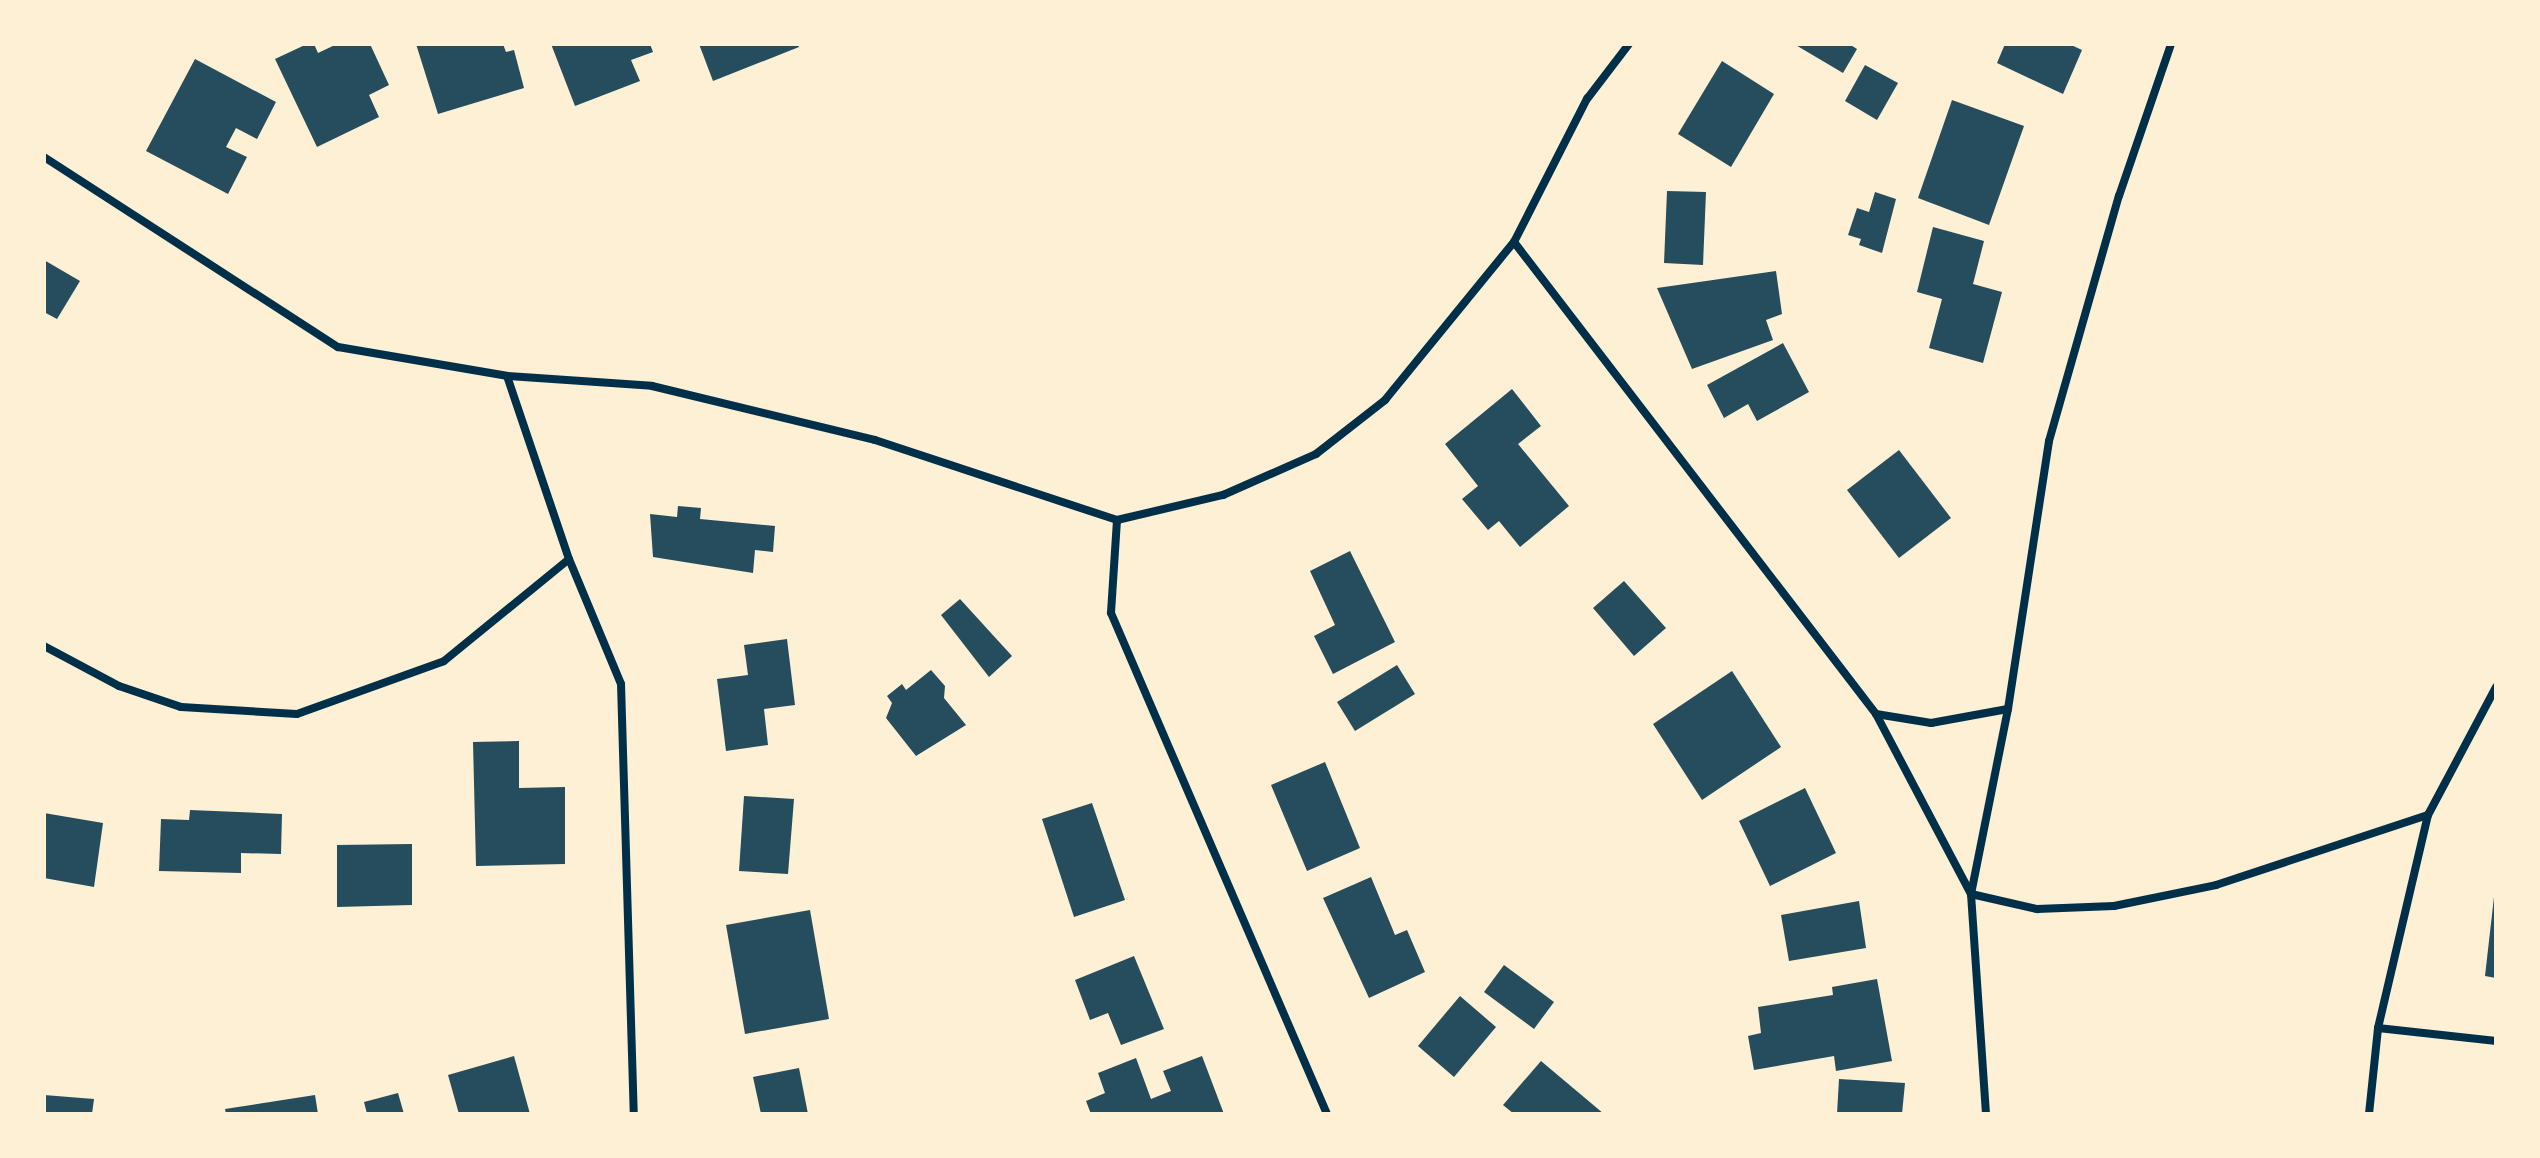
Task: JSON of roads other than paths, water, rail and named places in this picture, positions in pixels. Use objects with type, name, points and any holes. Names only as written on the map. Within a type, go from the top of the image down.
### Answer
[{"type":"street","points":[[44,157],[338,347],[507,376],[682,393],[875,440],[1117,520],[1223,495],[1316,454],[1385,400],[1514,242],[1587,99],[1629,44]]},
{"type":"street","points":[[1986,1114],[1971,894],[2008,709],[2049,441],[2119,196],[2171,44]]},
{"type":"street","points":[[1514,242],[1876,714],[1971,894],[2037,909],[2114,906],[2216,885],[2428,815]]},
{"type":"street","points":[[507,376],[569,559],[621,684],[634,1114]]},
{"type":"street","points":[[1117,520],[1111,613],[1327,1114]]},
{"type":"street","points":[[44,646],[119,686],[181,707],[297,714],[444,661],[569,559]]},
{"type":"street","points":[[2369,1114],[2378,1028],[2428,815],[2496,687]]},
{"type":"street","points":[[1876,714],[1931,723],[2008,709]]},
{"type":"street","points":[[2378,1028],[2496,1041]]}]
